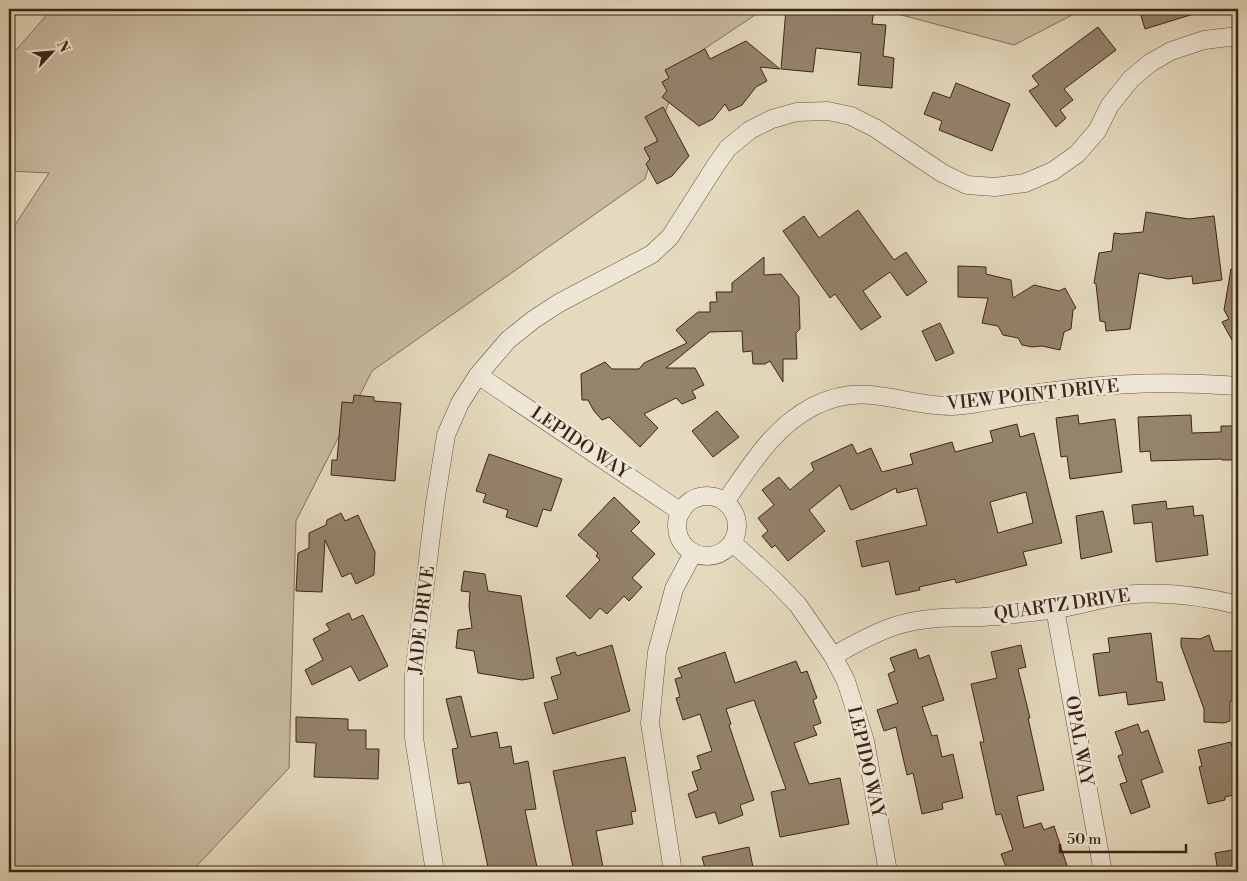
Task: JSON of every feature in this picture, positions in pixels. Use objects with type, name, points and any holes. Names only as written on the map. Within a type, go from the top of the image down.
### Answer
[{"type":"street","name":"JADE DRIVE","points":[[435,872],[414,738],[414,675],[435,503],[446,435],[460,403],[478,375],[508,340],[533,320],[559,303],[652,254],[670,237],[728,148],[750,130],[772,119],[797,112],[828,111],[851,116],[875,128],[942,173],[967,185],[995,187],[1025,183],[1053,171],[1077,154],[1097,131],[1110,105],[1131,78],[1150,63],[1171,51],[1204,40],[1238,36]]},
{"type":"street","name":"LEPIDO WAY","points":[[478,375],[681,512]]},
{"type":"street","name":"VIEW POINT DRIVE","points":[[725,502],[769,440],[792,419],[815,405],[841,395],[872,393],[927,404],[953,406],[1080,388],[1134,384],[1192,383],[1238,386]]},
{"type":"street","points":[[705,496],[716,497],[725,502],[734,512],[738,523],[733,543],[723,553],[713,556],[703,557],[692,553],[683,544],[678,535],[677,524],[685,505],[705,496]]},
{"type":"street","name":"LEPIDO WAY","points":[[733,543],[798,605],[833,656],[846,681],[865,741],[888,872]]},
{"type":"street","points":[[674,872],[650,723],[657,652],[674,589],[692,553]]},
{"type":"street","name":"QUARTZ DRIVE","points":[[833,656],[895,626],[949,616],[983,617],[1056,609],[1125,595],[1155,593],[1207,598],[1238,605]]},
{"type":"street","name":"OPAL WAY","points":[[1056,609],[1103,872]]},
{"type":"shaded area","points":[[52,9],[764,9],[680,65],[645,179],[372,371],[296,521],[289,768],[191,872],[9,872],[9,234],[49,173],[9,171],[9,58]]},
{"type":"shaded area","points":[[879,9],[1084,9],[1014,45]]},
{"type":"building","points":[[786,9],[874,9],[872,24],[886,25],[883,56],[894,58],[892,88],[858,85],[861,53],[816,48],[813,72],[781,69]]},
{"type":"building","points":[[1139,9],[1199,9],[1200,12],[1145,29]]},
{"type":"building","points":[[1098,27],[1116,50],[1064,89],[1073,100],[1060,110],[1066,118],[1056,127],[1029,91],[1039,85],[1032,76]]},
{"type":"building","points":[[746,41],[780,69],[760,67],[767,81],[756,87],[742,105],[729,111],[725,104],[713,119],[699,126],[662,97],[667,91],[662,82],[669,78],[665,70],[705,49],[710,59]]},
{"type":"building","points":[[956,83],[1010,104],[992,151],[939,130],[942,121],[924,114],[933,92],[950,98]]},
{"type":"building","points":[[663,107],[689,156],[672,176],[657,184],[646,164],[650,159],[644,148],[658,141],[645,117]]},
{"type":"building","points":[[858,210],[894,260],[906,252],[927,282],[907,296],[890,272],[863,291],[881,317],[861,330],[835,294],[830,298],[783,231],[804,216],[819,238]]},
{"type":"building","points":[[1146,212],[1189,219],[1214,216],[1222,280],[1193,284],[1192,276],[1168,279],[1139,273],[1130,329],[1106,331],[1105,322],[1100,321],[1096,284],[1094,283],[1099,253],[1112,251],[1114,233],[1143,232]]},
{"type":"building","points":[[764,257],[764,275],[781,274],[799,297],[800,329],[796,333],[797,359],[783,359],[783,382],[770,361],[765,364],[753,364],[752,351],[743,352],[742,331],[710,332],[666,368],[695,368],[704,385],[692,391],[696,398],[682,404],[676,398],[644,414],[658,428],[640,447],[609,417],[602,420],[588,400],[582,400],[581,374],[605,362],[612,369],[639,369],[644,363],[687,343],[676,330],[698,312],[710,312],[710,302],[717,302],[716,292],[732,292],[732,283]]},
{"type":"building","points":[[958,266],[986,267],[986,274],[1011,280],[1013,298],[1034,285],[1059,291],[1065,288],[1076,308],[1073,310],[1071,329],[1064,332],[1060,350],[1042,346],[1022,345],[1018,338],[1003,335],[998,326],[982,323],[988,298],[958,297]]},
{"type":"building","points":[[1231,269],[1238,269],[1238,351],[1222,322],[1229,319],[1224,310]]},
{"type":"building","points":[[940,323],[954,353],[936,361],[922,331]]},
{"type":"building","points":[[354,395],[374,397],[374,401],[401,403],[395,481],[331,475],[332,460],[337,460],[342,402],[353,403]]},
{"type":"building","points":[[717,411],[739,437],[713,457],[692,431]]},
{"type":"building","points":[[1078,415],[1079,424],[1115,419],[1122,472],[1070,479],[1067,456],[1061,457],[1056,418]]},
{"type":"building","points":[[1191,415],[1192,433],[1221,432],[1221,426],[1238,426],[1238,460],[1151,461],[1150,451],[1140,452],[1138,417]]},
{"type":"building","points":[[1017,424],[1020,437],[1034,433],[1062,543],[1023,552],[1027,565],[956,583],[955,579],[919,587],[920,590],[896,595],[889,561],[862,567],[856,541],[927,525],[917,488],[897,493],[896,488],[852,510],[840,485],[809,510],[825,531],[788,561],[775,545],[772,548],[762,536],[768,531],[758,518],[774,505],[762,490],[779,477],[790,490],[814,470],[811,463],[852,444],[857,454],[871,448],[882,472],[913,464],[910,454],[952,442],[955,452],[993,442],[990,431]],"holes":[[[1026,492],[1033,523],[998,533],[990,502]]]},
{"type":"building","points":[[489,454],[562,479],[551,511],[543,509],[537,527],[506,517],[508,510],[483,502],[486,494],[476,491]]},
{"type":"building","points":[[614,497],[640,522],[631,531],[655,554],[632,578],[642,587],[629,601],[624,596],[607,614],[600,608],[590,619],[566,596],[600,560],[596,556],[598,553],[578,535]]},
{"type":"building","points":[[1166,501],[1167,509],[1193,506],[1194,516],[1203,515],[1208,555],[1156,562],[1152,522],[1134,524],[1132,505]]},
{"type":"building","points":[[1103,511],[1112,552],[1081,559],[1076,516]]},
{"type":"building","points":[[341,513],[345,521],[358,515],[375,552],[374,575],[356,584],[351,573],[342,577],[325,540],[322,592],[296,591],[298,553],[309,548],[309,533],[326,525],[327,520]]},
{"type":"building","points":[[464,571],[485,574],[488,591],[521,596],[534,678],[522,680],[478,673],[474,651],[456,648],[458,630],[472,628],[469,606],[470,592],[461,591]]},
{"type":"building","points":[[349,613],[352,620],[363,615],[388,666],[359,681],[351,666],[312,685],[305,670],[323,660],[313,639],[330,630],[326,624]]},
{"type":"building","points":[[1151,633],[1157,682],[1162,682],[1165,700],[1128,705],[1126,692],[1099,696],[1093,654],[1110,652],[1108,638]]},
{"type":"building","points":[[1209,635],[1214,651],[1238,651],[1238,698],[1230,701],[1230,721],[1224,723],[1204,722],[1204,709],[1181,646],[1181,638],[1200,639]]},
{"type":"building","points":[[612,645],[630,711],[553,734],[544,703],[558,699],[551,677],[561,674],[556,658],[575,652],[577,656]]},
{"type":"building","points":[[1021,645],[1026,667],[1018,669],[1044,790],[1017,796],[1024,828],[1041,823],[1044,830],[1054,826],[1069,872],[1033,872],[1031,867],[1008,872],[1001,854],[1013,850],[1001,814],[996,815],[980,742],[984,742],[971,684],[997,678],[991,652]]},
{"type":"building","points":[[916,649],[919,659],[929,655],[944,700],[922,707],[932,736],[937,735],[942,757],[953,754],[963,798],[942,803],[943,809],[922,814],[913,773],[907,775],[896,727],[884,731],[877,710],[898,703],[888,674],[895,671],[890,658]]},
{"type":"building","points":[[725,652],[735,683],[796,661],[801,673],[807,671],[817,698],[813,700],[821,723],[813,726],[817,735],[794,743],[809,784],[840,778],[849,824],[780,837],[771,792],[786,789],[754,700],[726,709],[731,724],[729,725],[754,800],[740,805],[743,815],[719,824],[715,812],[696,818],[688,794],[698,790],[692,772],[701,769],[697,756],[712,751],[700,714],[683,720],[676,698],[680,697],[675,679],[682,677],[678,668]]},
{"type":"building","points":[[461,696],[471,737],[497,732],[500,748],[511,746],[514,764],[528,761],[536,809],[525,810],[538,872],[489,872],[470,782],[458,784],[452,749],[458,748],[446,699]]},
{"type":"building","points":[[296,717],[348,719],[348,730],[366,730],[366,749],[379,749],[378,779],[314,777],[316,743],[296,742]]},
{"type":"building","points":[[1138,724],[1141,733],[1148,730],[1163,772],[1141,780],[1150,807],[1131,814],[1120,784],[1127,782],[1118,756],[1123,754],[1115,732]]},
{"type":"building","points":[[1231,742],[1232,747],[1238,745],[1238,794],[1225,797],[1225,800],[1208,804],[1199,767],[1202,766],[1198,750]]},
{"type":"building","points":[[625,757],[636,811],[631,812],[633,824],[596,831],[604,872],[574,872],[553,771]]},
{"type":"building","points":[[749,847],[754,872],[706,872],[702,857]]},
{"type":"building","points":[[1238,849],[1238,872],[1218,872],[1215,853]]}]
